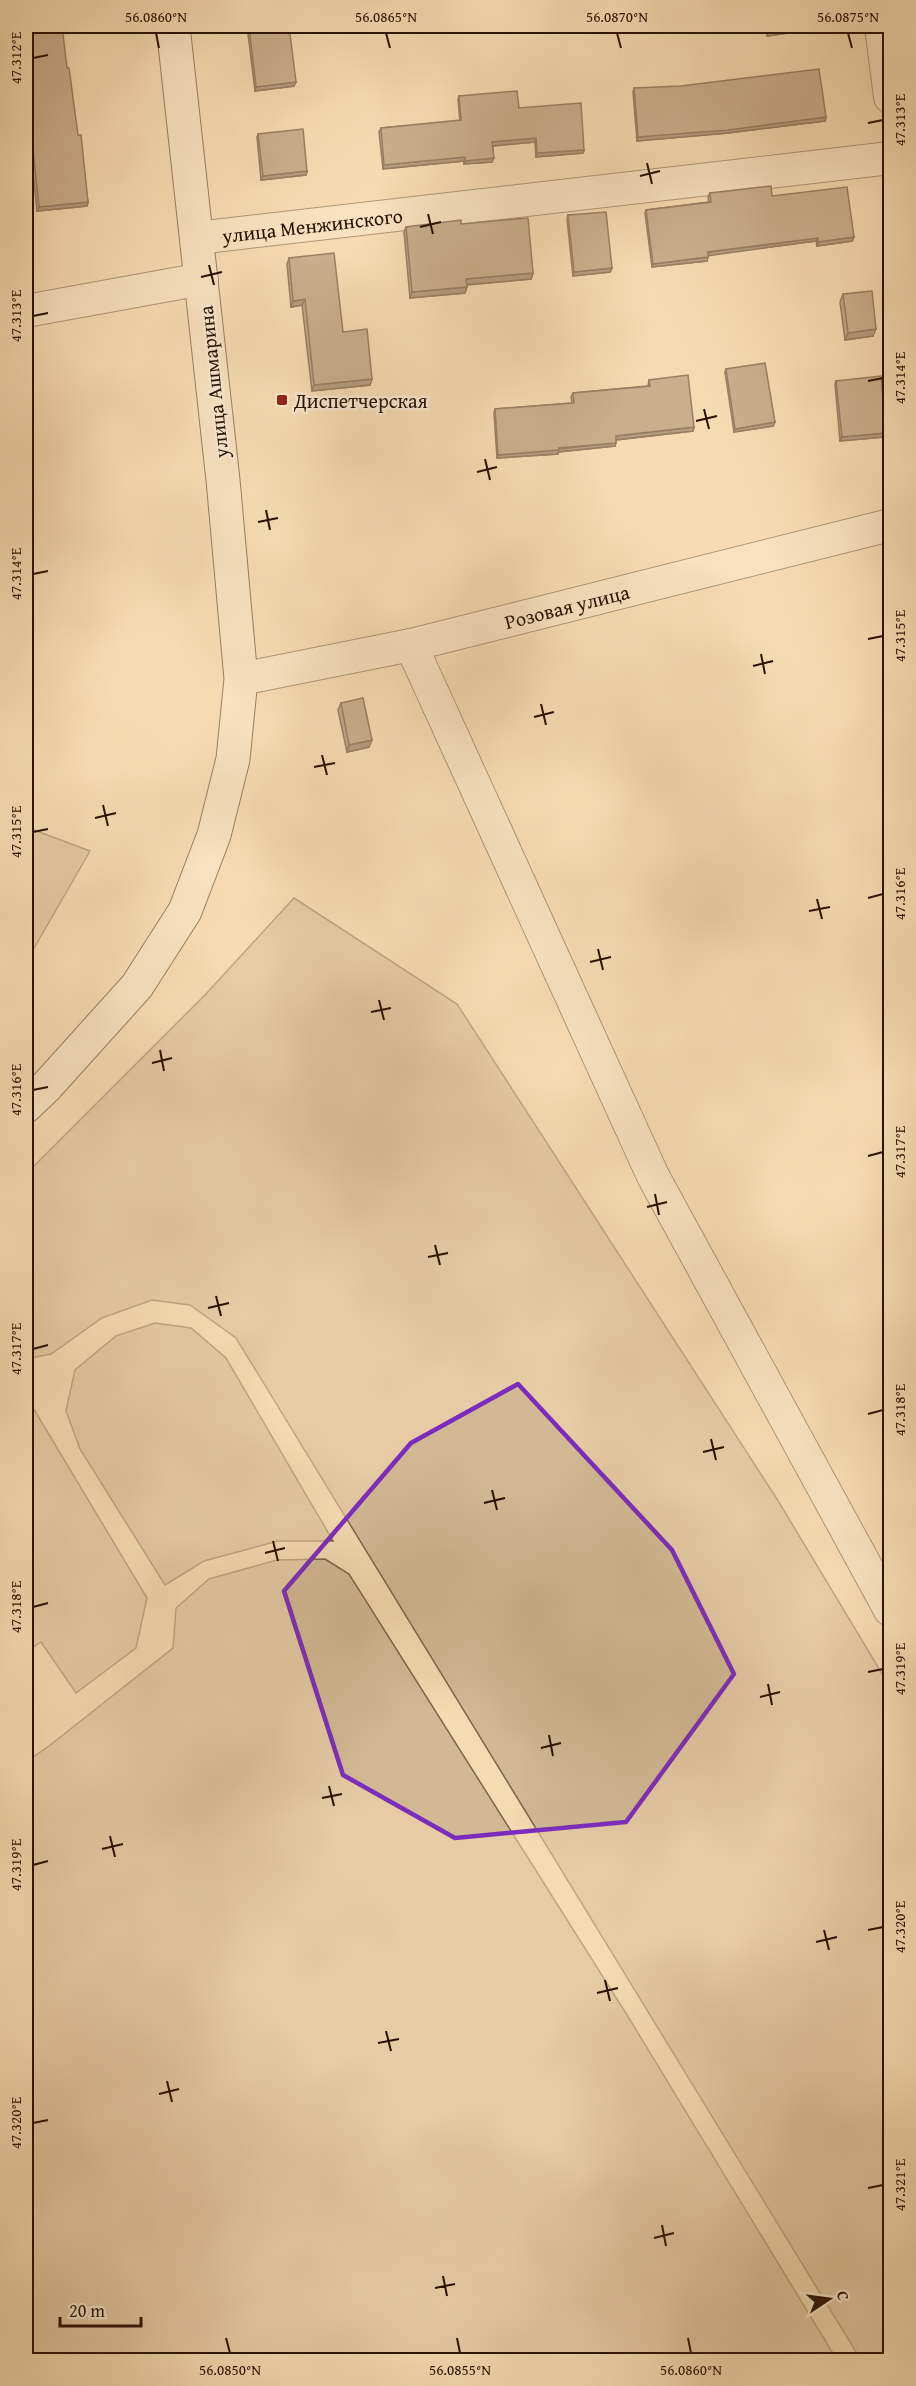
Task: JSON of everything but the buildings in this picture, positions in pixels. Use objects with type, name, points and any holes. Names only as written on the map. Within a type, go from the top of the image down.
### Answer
[{"type":"street","name":"улица Ашмарина","points":[[26,1106],[137,986],[185,911],[214,835],[233,759],[241,679],[202,279],[173,26]]},
{"type":"street","points":[[881,26],[891,97]]},
{"type":"street","name":"улица Менжинского","points":[[197,238],[891,158]]},
{"type":"street","points":[[26,311],[202,279]]},
{"type":"street","name":"Розовая улица","points":[[241,679],[411,645],[891,525]]},
{"type":"street","points":[[411,645],[653,1176],[891,1610]]},
{"type":"highlighted area","points":[[518,1384],[672,1550],[734,1674],[626,1822],[455,1838],[343,1775],[284,1591],[411,1443]]},
{"type":"shaded area","points":[[34,830],[90,851],[26,962],[26,839]]},
{"type":"shaded area","points":[[294,898],[457,1004],[777,1499],[890,1687],[890,2360],[861,2360],[236,1338],[190,1305],[152,1300],[102,1318],[51,1354],[31,1358],[26,1349],[26,1174],[205,995]]},
{"type":"shaded area","points":[[155,1323],[191,1328],[226,1358],[333,1541],[278,1541],[204,1561],[165,1585],[80,1449],[66,1411],[75,1370],[116,1336]]},
{"type":"shaded area","points":[[26,1396],[147,1598],[136,1648],[76,1693],[41,1642],[26,1652]]},
{"type":"shaded area","points":[[325,1559],[349,1574],[627,2015],[837,2360],[26,2360],[26,1762],[173,1648],[176,1608],[209,1579],[277,1560]]},
{"type":"place","name":"Диспетчерская","points":[[282,400]]}]
